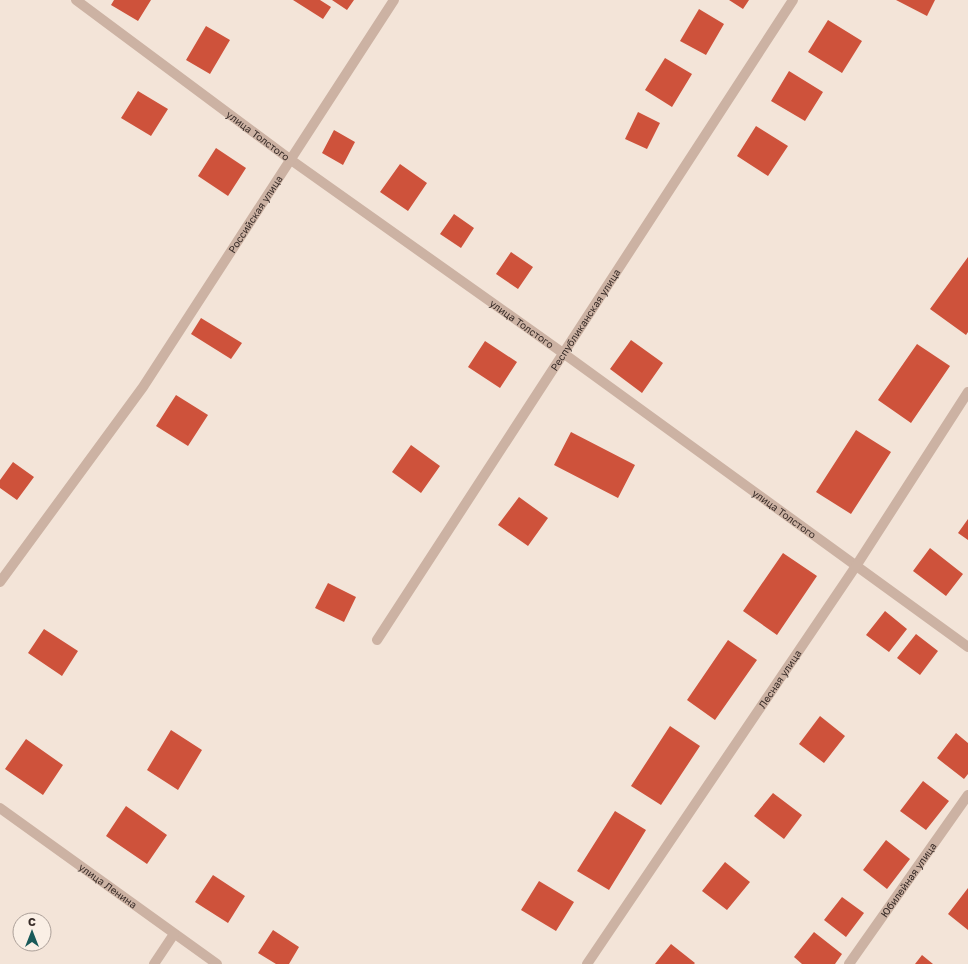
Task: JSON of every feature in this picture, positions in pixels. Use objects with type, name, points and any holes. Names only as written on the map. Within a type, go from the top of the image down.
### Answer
[{"type":"street","name":"улица Толстого","points":[[76,0],[291,160],[564,353],[968,646]]},
{"type":"street","name":"Российская улица","points":[[0,582],[143,387],[394,0]]},
{"type":"street","name":"Республиканская улица","points":[[377,640],[794,0]]},
{"type":"street","name":"Лесная улица","points":[[587,964],[856,566],[968,392]]},
{"type":"street","name":"Юбилейная улица","points":[[849,964],[968,795]]},
{"type":"street","name":"улица Ленина","points":[[0,808],[217,964]]},
{"type":"street","points":[[154,964],[174,934]]},
{"type":"building","points":[[114,0],[151,0],[138,21],[111,5]]},
{"type":"building","points":[[293,0],[320,0],[331,7],[323,19]]},
{"type":"building","points":[[332,0],[354,0],[347,10]]},
{"type":"building","points":[[729,0],[749,0],[743,9]]},
{"type":"building","points":[[896,0],[935,0],[927,16]]},
{"type":"building","points":[[699,9],[724,24],[706,55],[680,41]]},
{"type":"building","points":[[828,20],[862,41],[842,73],[808,52]]},
{"type":"building","points":[[206,26],[230,40],[210,74],[186,60]]},
{"type":"building","points":[[665,58],[692,74],[672,107],[645,90]]},
{"type":"building","points":[[789,71],[823,92],[805,121],[771,101]]},
{"type":"building","points":[[138,91],[168,109],[151,136],[121,118]]},
{"type":"building","points":[[638,112],[660,123],[647,149],[625,139]]},
{"type":"building","points":[[756,126],[788,146],[768,176],[737,156]]},
{"type":"building","points":[[334,130],[355,142],[343,165],[322,153]]},
{"type":"building","points":[[216,148],[246,168],[228,196],[198,176]]},
{"type":"building","points":[[400,164],[427,183],[408,211],[380,192]]},
{"type":"building","points":[[454,214],[474,228],[461,248],[440,234]]},
{"type":"building","points":[[511,252],[533,267],[518,289],[496,274]]},
{"type":"building","points":[[968,257],[968,332],[966,335],[930,309]]},
{"type":"building","points":[[201,318],[242,343],[231,359],[191,334]]},
{"type":"building","points":[[631,340],[663,363],[642,393],[610,369]]},
{"type":"building","points":[[485,341],[517,362],[500,388],[468,367]]},
{"type":"building","points":[[917,344],[950,366],[911,423],[878,400]]},
{"type":"building","points":[[176,395],[208,415],[188,446],[156,426]]},
{"type":"building","points":[[856,430],[891,452],[851,514],[816,492]]},
{"type":"building","points":[[571,432],[635,465],[618,498],[554,465]]},
{"type":"building","points":[[411,445],[440,466],[421,493],[392,472]]},
{"type":"building","points":[[13,462],[34,477],[17,500],[0,488],[0,480]]},
{"type":"building","points":[[519,497],[548,518],[528,546],[498,525]]},
{"type":"building","points":[[968,519],[968,540],[958,533]]},
{"type":"building","points":[[930,548],[963,574],[946,596],[913,571]]},
{"type":"building","points":[[783,553],[817,576],[777,635],[743,611]]},
{"type":"building","points":[[328,583],[356,597],[344,622],[315,608]]},
{"type":"building","points":[[885,611],[907,629],[889,652],[866,635]]},
{"type":"building","points":[[44,629],[78,651],[62,676],[28,653]]},
{"type":"building","points":[[916,634],[938,651],[920,675],[897,658]]},
{"type":"building","points":[[728,640],[757,660],[715,720],[687,700]]},
{"type":"building","points":[[820,716],[845,736],[824,763],[799,744]]},
{"type":"building","points":[[670,726],[700,746],[661,805],[631,786]]},
{"type":"building","points":[[171,730],[202,750],[178,790],[147,770]]},
{"type":"building","points":[[956,733],[968,743],[968,774],[964,779],[937,758]]},
{"type":"building","points":[[26,739],[63,765],[43,795],[5,769]]},
{"type":"building","points":[[923,781],[949,801],[926,830],[900,811]]},
{"type":"building","points":[[773,793],[802,815],[784,839],[754,816]]},
{"type":"building","points":[[126,806],[167,835],[147,864],[106,836]]},
{"type":"building","points":[[615,811],[646,830],[609,890],[577,871]]},
{"type":"building","points":[[886,840],[910,859],[887,889],[863,870]]},
{"type":"building","points":[[725,862],[750,882],[727,910],[702,891]]},
{"type":"building","points":[[213,875],[245,896],[228,923],[195,902]]},
{"type":"building","points":[[539,881],[574,902],[556,931],[521,910]]},
{"type":"building","points":[[968,888],[968,930],[948,914]]},
{"type":"building","points":[[842,897],[864,913],[846,937],[824,920]]},
{"type":"building","points":[[273,930],[299,947],[289,964],[276,964],[258,953]]},
{"type":"building","points":[[814,932],[842,954],[835,964],[802,964],[794,957]]},
{"type":"building","points":[[671,944],[695,963],[655,964]]},
{"type":"building","points":[[922,955],[933,964],[915,964]]}]
